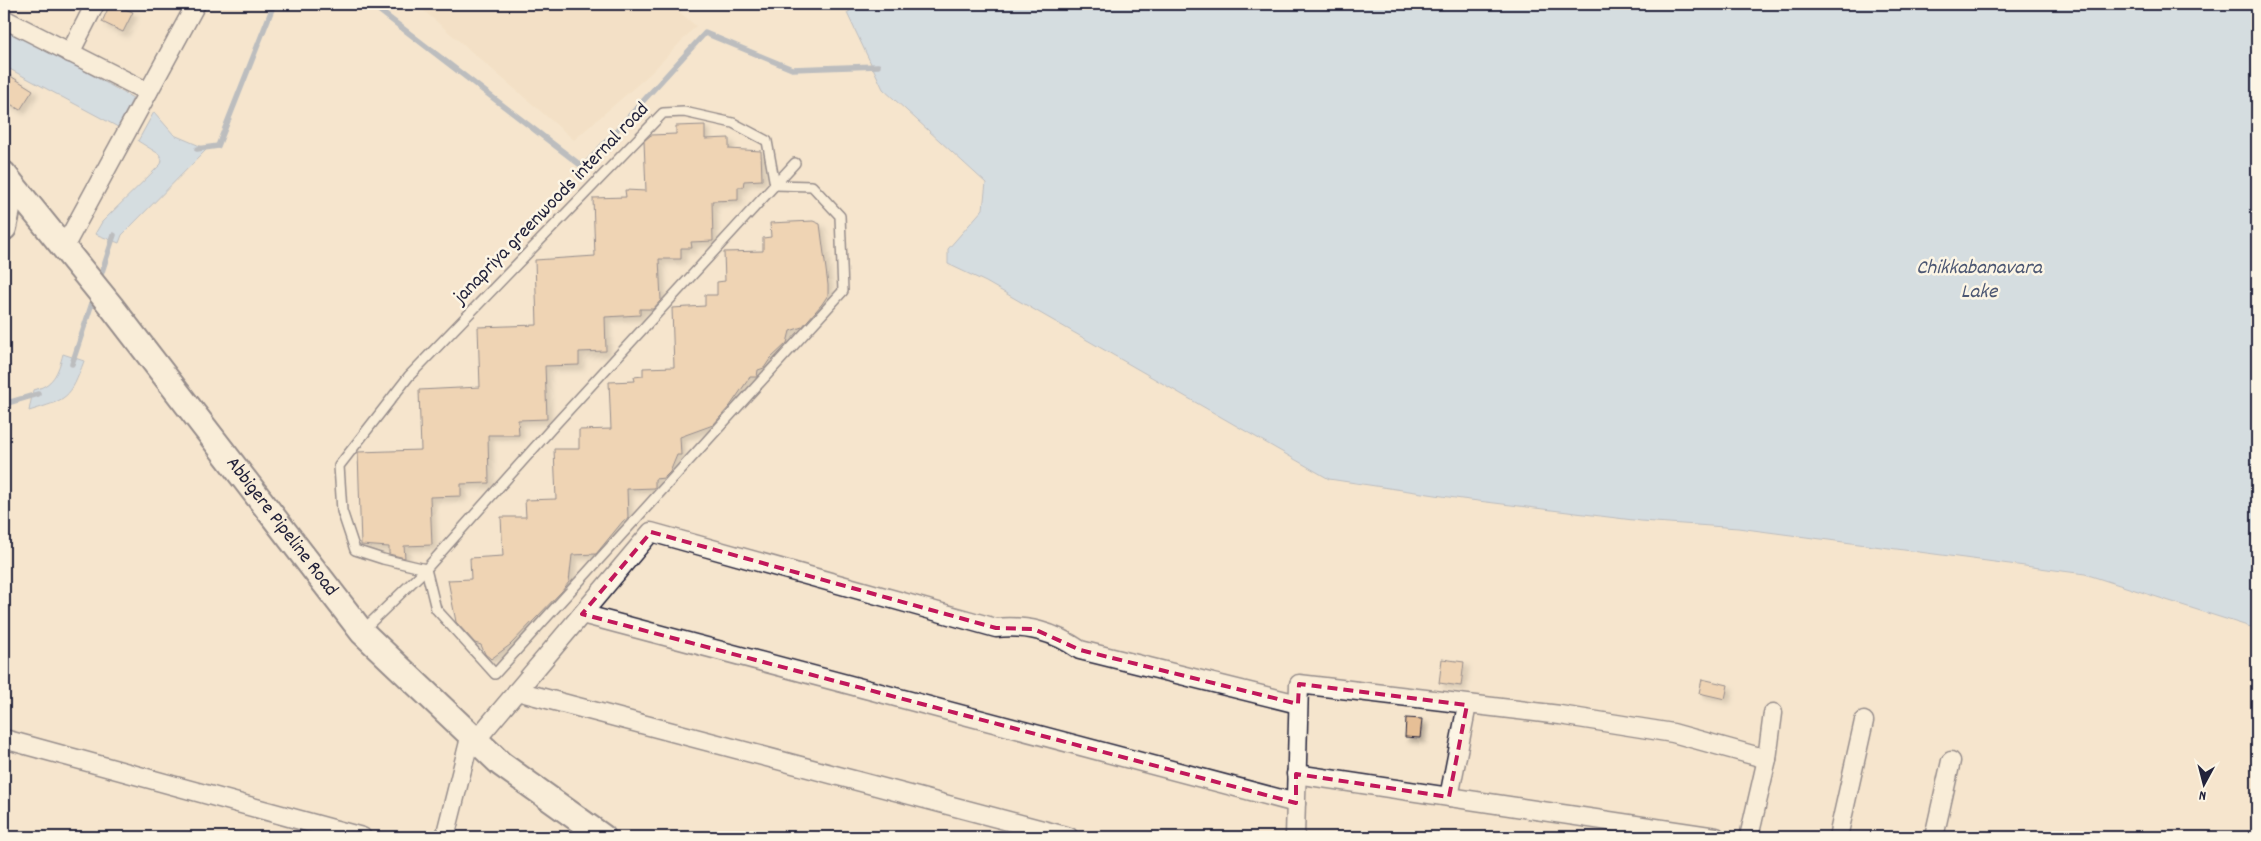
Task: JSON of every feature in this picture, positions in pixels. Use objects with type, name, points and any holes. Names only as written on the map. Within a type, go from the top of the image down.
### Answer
[{"type":"main road","name":"Abbigere Pipeline Road","points":[[8,180],[111,306],[362,632],[501,764],[603,837]]},
{"type":"main road","points":[[4,228],[8,180]]},
{"type":"street","points":[[70,52],[95,4]]},
{"type":"street","points":[[63,249],[196,4]]},
{"type":"street","points":[[4,19],[148,92]]},
{"type":"street","points":[[445,837],[474,737],[517,691],[651,532],[996,628],[1034,629],[1050,633],[1080,650],[1298,704]]},
{"type":"street","points":[[582,614],[1296,804]]},
{"type":"street","points":[[1295,837],[1299,684],[1560,715],[1673,733],[1767,759]]},
{"type":"street","points":[[517,691],[1069,837]]},
{"type":"street","points":[[1449,797],[1467,704]]},
{"type":"street","points":[[1749,837],[1767,759],[1773,713]]},
{"type":"street","points":[[1838,837],[1864,721]]},
{"type":"street","points":[[4,739],[362,837]]},
{"type":"street","points":[[1934,837],[1951,761]]},
{"type":"street","points":[[1296,774],[1709,837]]},
{"type":"lane","name":"janapriya greenwoods internal road","points":[[426,568],[383,559],[355,550],[342,511],[339,466],[409,376],[663,113],[684,112],[733,123],[767,141],[775,185]]},
{"type":"lane","points":[[362,632],[426,568],[795,163]]},
{"type":"lane","points":[[426,568],[436,609],[495,674],[843,292],[840,216],[812,186],[775,185]]},
{"type":"highlighted area","points":[[651,532],[996,628],[1034,629],[1080,650],[1298,704],[1299,684],[1467,705],[1449,797],[1296,774],[1296,803],[582,614]]},
{"type":"shaded area","points":[[416,4],[670,4],[696,26],[651,73],[574,140]]},
{"type":"water","name":"Chikkabanavara Lake","points":[[859,4],[2257,4],[2257,629],[2085,574],[1738,528],[1641,521],[1462,499],[1329,479],[986,282],[948,264],[948,249],[983,209],[986,183],[883,89],[847,13]]},
{"type":"water","points":[[4,26],[133,98],[118,127],[4,66]]},
{"type":"water","points":[[154,112],[174,135],[207,149],[122,235],[119,243],[95,234],[102,222],[161,164],[162,160],[159,154],[138,141]]},
{"type":"water","points":[[63,354],[84,361],[71,390],[60,400],[29,411],[33,390],[40,388],[54,378]]},
{"type":"building","points":[[110,4],[133,12],[123,32],[102,22]]},
{"type":"building","points":[[4,72],[33,90],[20,110],[4,100]]},
{"type":"building","points":[[705,125],[705,139],[729,138],[729,149],[761,151],[762,180],[744,181],[743,187],[738,187],[738,200],[712,201],[713,241],[691,242],[692,248],[681,248],[681,259],[659,259],[661,300],[653,309],[640,309],[640,315],[605,317],[606,351],[579,352],[579,365],[545,366],[547,419],[518,420],[519,435],[488,435],[489,483],[461,484],[461,496],[430,497],[432,545],[404,546],[405,558],[389,554],[389,547],[361,545],[358,452],[421,450],[419,390],[480,387],[478,327],[537,325],[535,260],[595,256],[593,198],[626,197],[625,190],[646,191],[644,141],[651,135],[676,134],[676,126]]},
{"type":"building","points":[[813,221],[820,224],[828,285],[828,295],[822,304],[802,327],[790,331],[787,343],[770,359],[764,368],[758,370],[757,377],[750,377],[730,406],[713,425],[680,437],[681,455],[677,455],[670,472],[664,478],[655,479],[655,488],[627,489],[628,518],[623,521],[596,554],[572,555],[569,582],[562,591],[510,645],[491,659],[485,654],[481,645],[475,643],[456,622],[448,580],[471,579],[470,558],[503,556],[501,517],[526,517],[525,500],[556,499],[554,449],[579,449],[579,430],[611,429],[609,382],[635,381],[634,377],[643,376],[643,368],[674,367],[672,308],[705,306],[705,295],[717,295],[717,282],[725,281],[724,252],[763,251],[763,238],[771,237],[770,223]]},
{"type":"building","points":[[1442,659],[1464,662],[1461,686],[1439,683]]},
{"type":"building","points":[[1702,679],[1728,685],[1725,699],[1699,693]]},
{"type":"building","points":[[1406,718],[1422,719],[1420,738],[1405,737]]},
{"type":"waterway","points":[[197,149],[218,146],[274,4]]},
{"type":"waterway","points":[[371,4],[583,167],[705,33],[792,69],[878,66]]},
{"type":"waterway","points":[[99,281],[114,235]]},
{"type":"waterway","points":[[72,364],[94,297]]},
{"type":"waterway","points":[[4,404],[38,394]]}]
